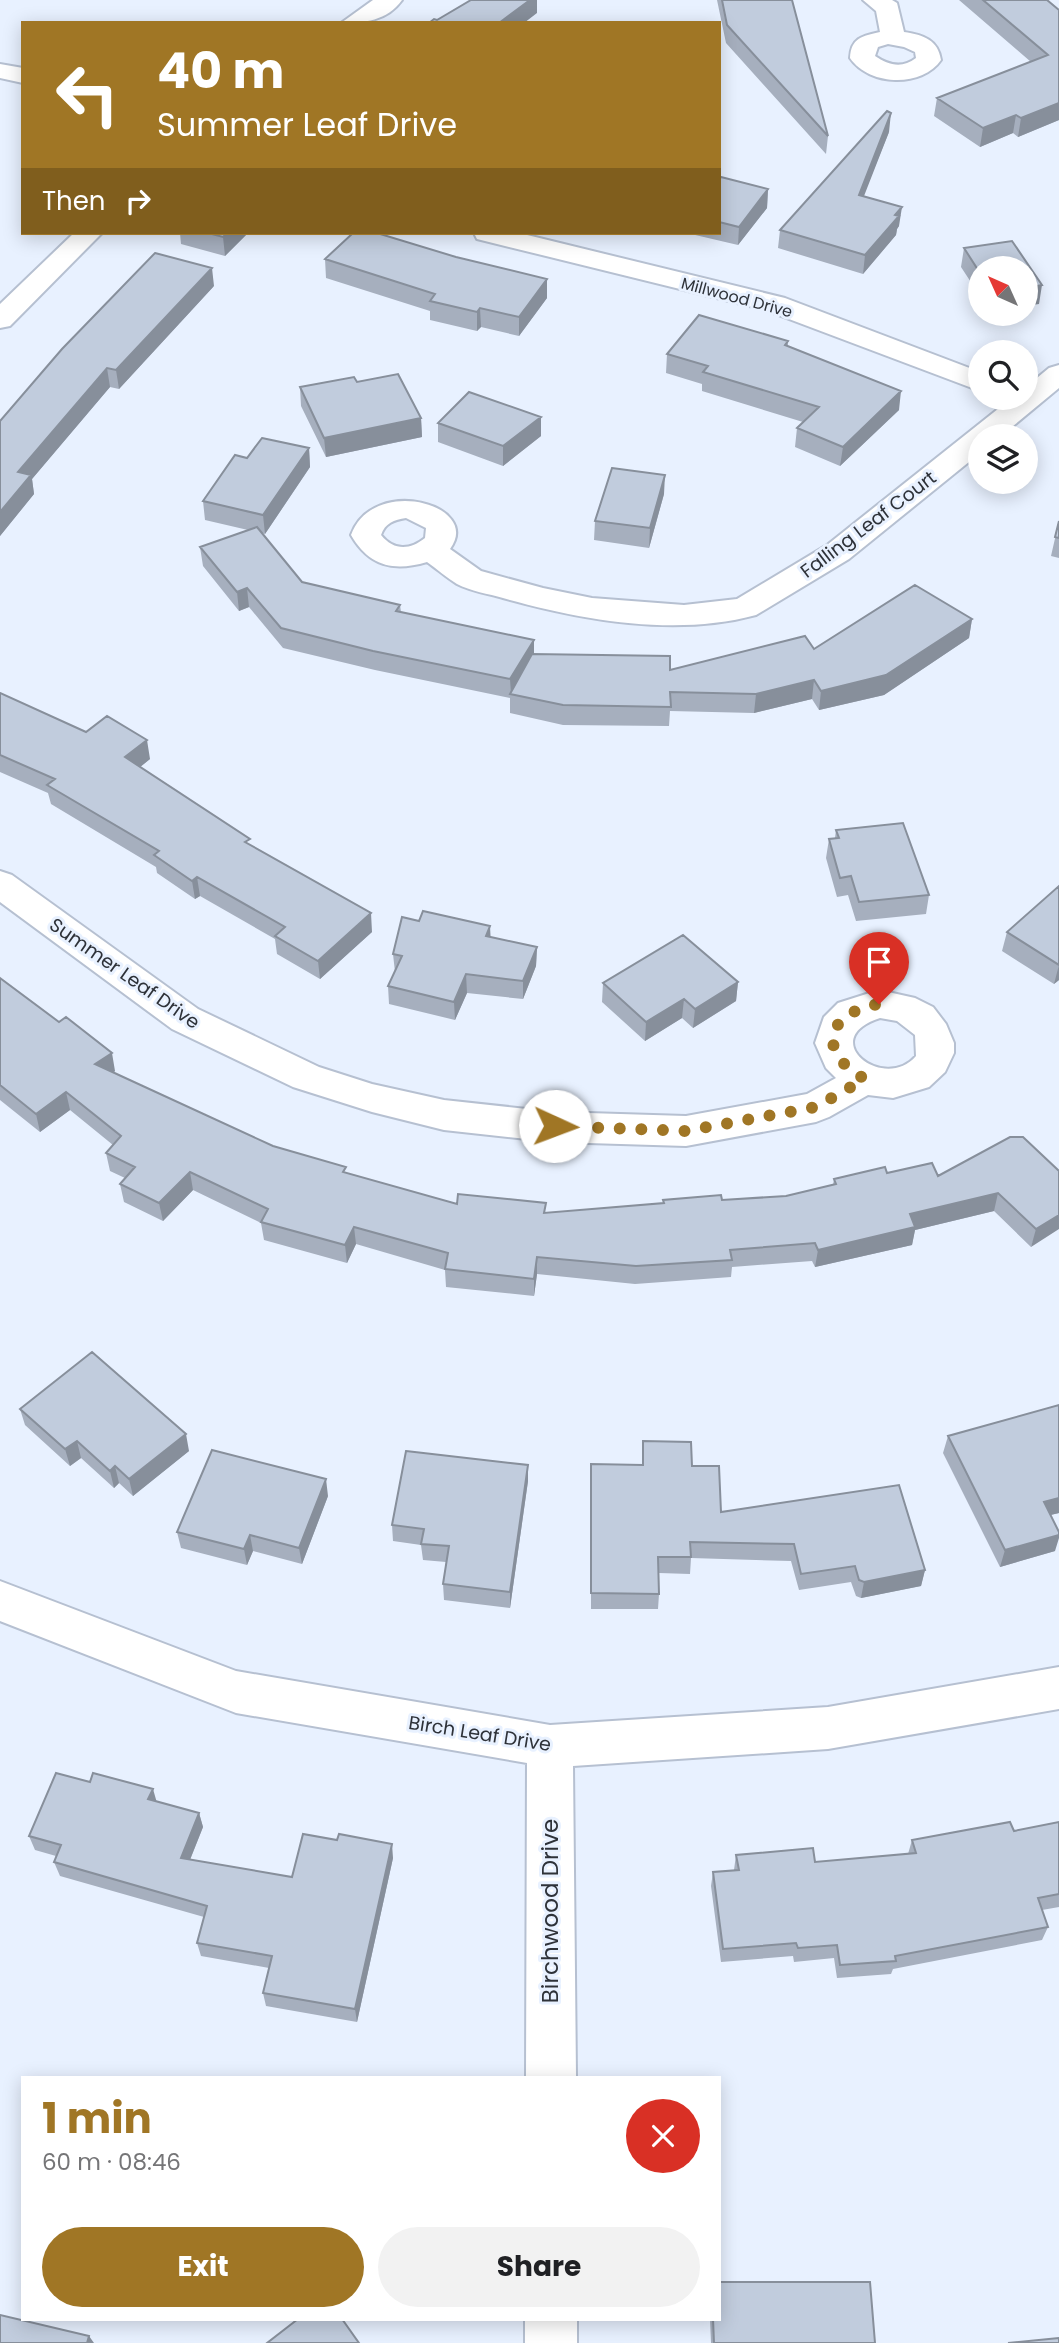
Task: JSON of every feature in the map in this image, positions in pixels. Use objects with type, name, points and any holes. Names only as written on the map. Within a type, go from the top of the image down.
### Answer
[{"type":"street","points":[[356,21],[390,0]]},
{"type":"street","points":[[876,0],[888,8],[893,37]]},
{"type":"street","points":[[0,71],[21,76]]},
{"type":"street","points":[[0,320],[87,235]]},
{"type":"street","name":"Millwood Drive","points":[[495,235],[775,304],[968,377]]},
{"type":"street","name":"Falling Leaf Court","points":[[1038,389],[1059,374]]},
{"type":"street","points":[[1038,404],[1059,413]]},
{"type":"street","name":"Falling Leaf Court","points":[[996,424],[1011,410]]},
{"type":"street","name":"Falling Leaf Court","points":[[431,550],[470,578],[592,608],[684,615],[745,608],[838,552],[968,447]]},
{"type":"street","name":"Summer Leaf Drive","points":[[0,884],[185,1019],[306,1077],[372,1098],[444,1115],[555,1126],[686,1131],[816,1107],[865,1079]]},
{"type":"street","name":"Birch Leaf Drive","points":[[0,1601],[236,1692],[550,1746],[828,1728],[1059,1688]]},
{"type":"street","name":"Birchwood Drive","points":[[550,1746],[551,2076]]},
{"type":"street","points":[[551,2321],[551,2343]]},
{"type":"building","points":[[471,0],[530,0],[502,21],[432,21]]},
{"type":"building","points":[[722,0],[792,0],[828,136],[727,25]]},
{"type":"building","points":[[983,0],[1047,0],[1059,10],[1059,103],[1021,118],[1016,115],[983,128],[937,98],[1048,55]]},
{"type":"building","points":[[887,111],[891,113],[859,195],[902,207],[895,215],[899,216],[865,255],[780,230]]},
{"type":"building","points":[[721,177],[768,189],[739,227],[721,222]]},
{"type":"building","points":[[351,235],[384,235],[456,257],[547,279],[519,317],[480,308],[477,312],[430,301],[435,294],[325,259]]},
{"type":"building","points":[[1012,241],[1022,256],[969,256],[964,248]]},
{"type":"building","points":[[155,253],[212,268],[116,370],[107,368],[18,472],[31,475],[0,512],[0,421],[62,349]]},
{"type":"building","points":[[699,315],[788,341],[785,345],[901,391],[843,447],[797,428],[819,407],[703,372],[708,366],[667,354]]},
{"type":"building","points":[[398,374],[421,418],[324,438],[300,387],[354,377],[357,382]]},
{"type":"building","points":[[469,392],[541,417],[503,446],[438,423]]},
{"type":"building","points":[[262,438],[309,448],[263,515],[203,501],[235,455],[247,458]]},
{"type":"building","points":[[612,468],[665,475],[650,528],[595,521]]},
{"type":"building","points":[[1059,521],[1059,538],[1055,537]]},
{"type":"building","points":[[257,527],[302,582],[400,605],[396,611],[534,640],[510,679],[373,651],[281,628],[247,588],[237,592],[200,547]]},
{"type":"building","points":[[915,585],[972,619],[886,675],[821,691],[814,680],[756,694],[670,692],[671,707],[563,705],[510,694],[532,654],[670,656],[670,670],[805,636],[814,649]]},
{"type":"building","points":[[0,693],[86,732],[107,716],[147,740],[125,757],[250,839],[245,842],[371,913],[318,961],[275,936],[285,927],[197,877],[192,881],[154,855],[159,851],[47,785],[55,779],[0,755]]},
{"type":"building","points":[[903,823],[929,895],[859,902],[851,876],[840,878],[829,839],[839,838],[836,830]]},
{"type":"building","points":[[1059,886],[1059,965],[1007,932]]},
{"type":"building","points":[[423,911],[490,926],[486,936],[537,947],[523,981],[466,974],[454,1002],[388,986],[402,956],[393,954],[402,917],[419,921]]},
{"type":"building","points":[[683,935],[738,982],[695,1009],[684,999],[646,1022],[603,983]]},
{"type":"building","points":[[0,978],[59,1022],[66,1017],[112,1053],[95,1064],[273,1146],[346,1167],[343,1172],[457,1204],[458,1194],[546,1203],[544,1213],[664,1203],[663,1200],[721,1195],[722,1200],[786,1196],[836,1184],[834,1179],[885,1167],[887,1173],[932,1163],[938,1176],[1010,1137],[1023,1137],[1059,1171],[1059,1215],[1036,1229],[998,1193],[910,1214],[915,1227],[818,1250],[815,1243],[730,1250],[732,1260],[636,1266],[537,1257],[534,1279],[445,1269],[448,1253],[354,1227],[345,1245],[261,1222],[268,1209],[190,1172],[159,1203],[120,1184],[135,1167],[106,1153],[121,1136],[66,1092],[36,1114],[0,1085]]},
{"type":"building","points":[[92,1352],[186,1434],[129,1479],[115,1466],[110,1471],[77,1441],[65,1449],[20,1409]]},
{"type":"building","points":[[1059,1405],[1059,1498],[1044,1502],[1059,1535],[1005,1550],[948,1436]]},
{"type":"building","points":[[643,1441],[691,1442],[692,1466],[719,1466],[721,1512],[899,1485],[925,1570],[864,1582],[859,1580],[855,1566],[801,1574],[794,1544],[690,1542],[691,1557],[658,1557],[659,1594],[591,1593],[591,1464],[643,1465]]},
{"type":"building","points":[[212,1450],[326,1479],[299,1548],[250,1535],[244,1549],[177,1532]]},
{"type":"building","points":[[406,1451],[528,1465],[510,1592],[443,1584],[449,1546],[421,1544],[424,1529],[392,1525]]},
{"type":"building","points":[[56,1773],[90,1782],[93,1773],[153,1789],[148,1799],[199,1813],[181,1858],[292,1877],[303,1834],[337,1840],[339,1834],[392,1844],[355,2009],[263,1993],[272,1956],[197,1943],[207,1906],[54,1862],[61,1845],[29,1836]]},
{"type":"building","points":[[1010,1822],[1014,1831],[1059,1822],[1059,1894],[1038,1898],[1048,1927],[895,1956],[896,1961],[840,1965],[837,1945],[798,1948],[796,1943],[723,1949],[713,1872],[739,1870],[736,1855],[813,1848],[815,1862],[916,1853],[912,1840]]},
{"type":"building","points":[[721,2282],[870,2282],[875,2343],[714,2343],[713,2321],[721,2321]]},
{"type":"building","points":[[0,2315],[89,2336],[87,2343],[0,2343]]},
{"type":"building","points":[[295,2321],[343,2321],[359,2343],[267,2343]]},
{"type":"building","points":[[1059,2338],[1059,2343],[1008,2343]]},
{"type":"route","points":[[555,1126],[686,1131],[816,1107],[865,1079],[838,1060],[833,1047],[833,1034],[839,1022],[849,1012],[863,1006],[879,1004]]}]
